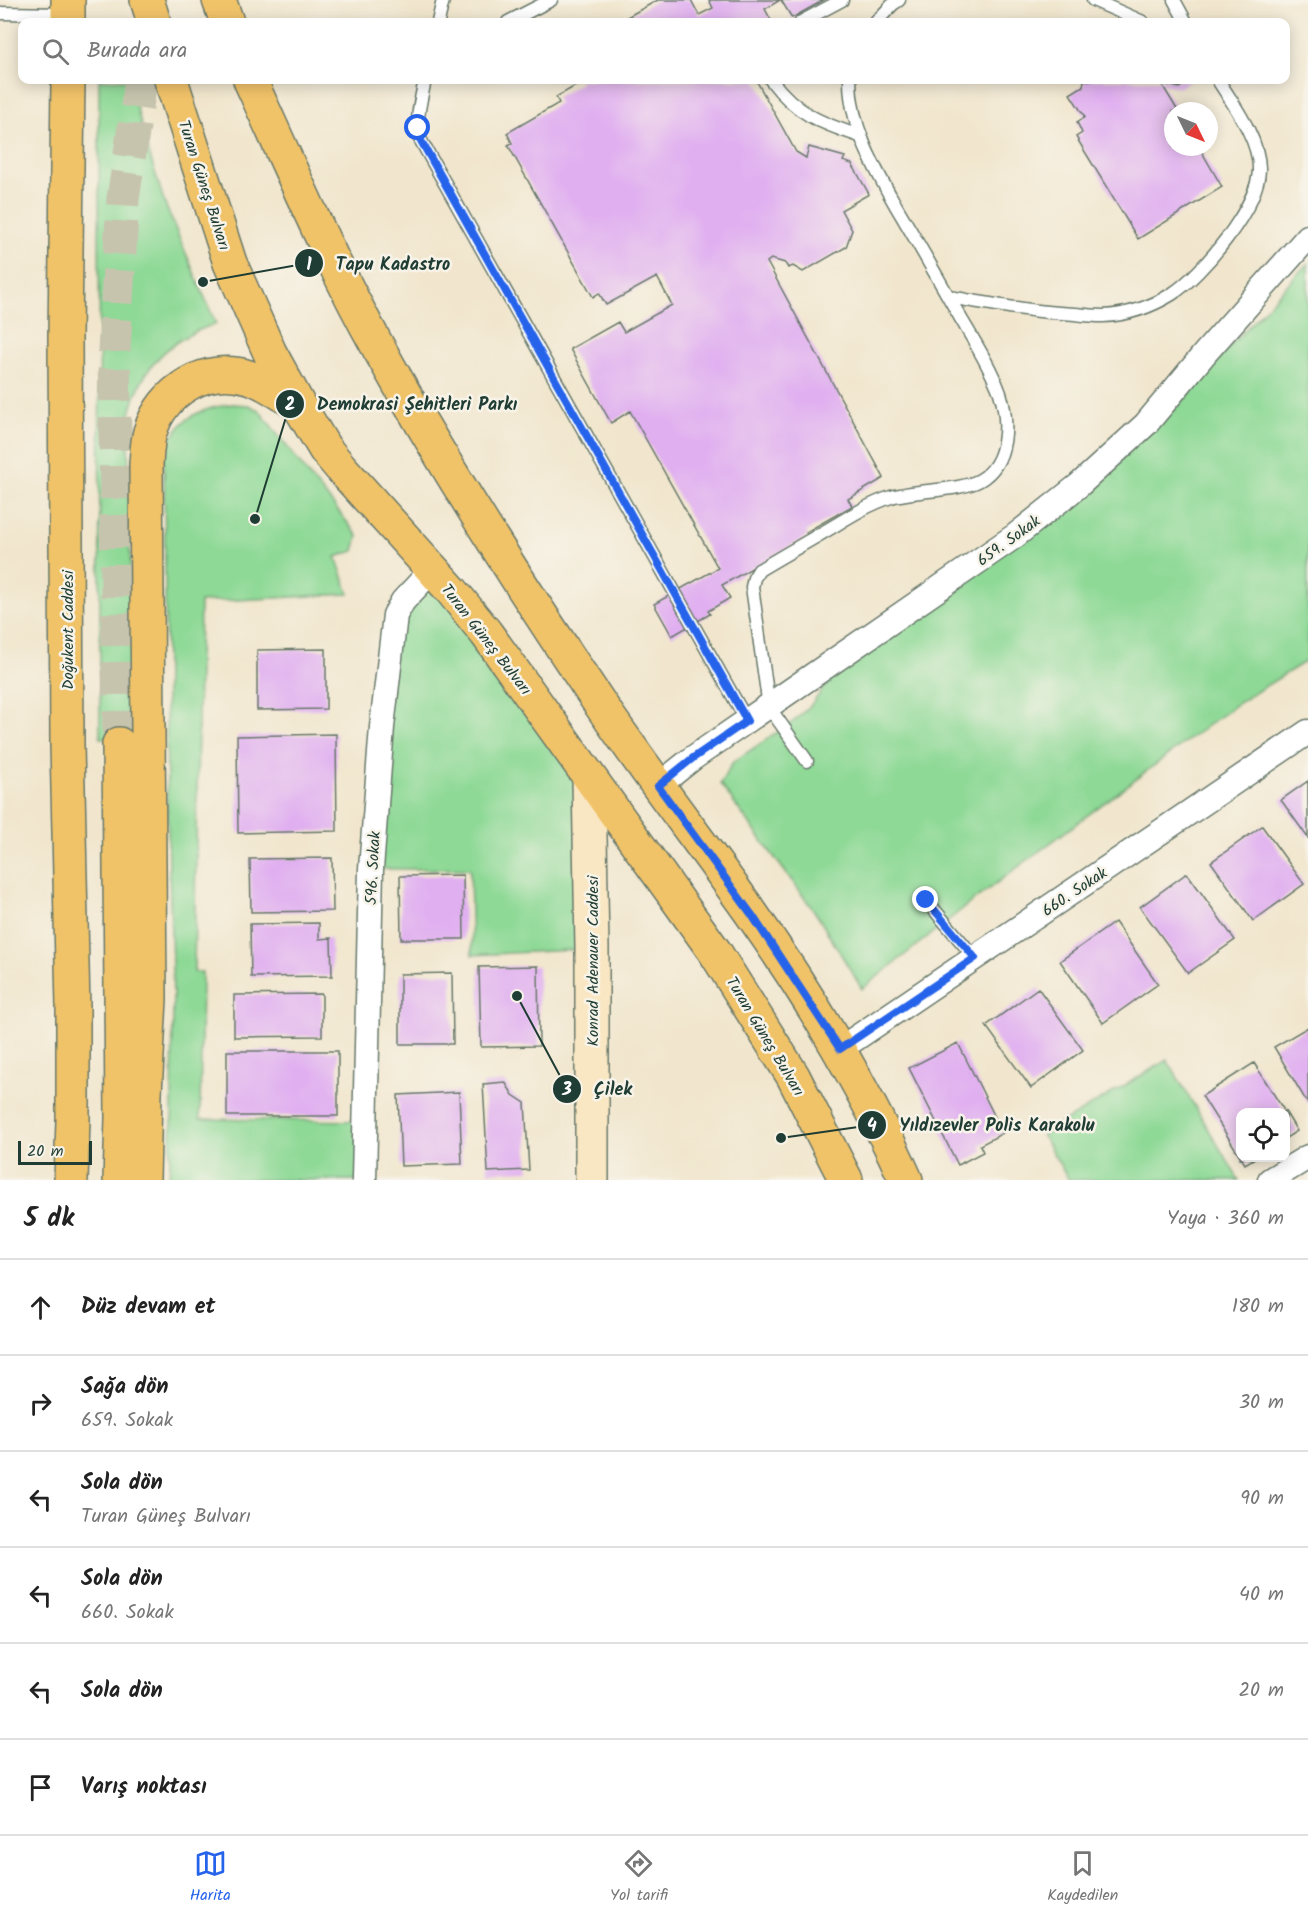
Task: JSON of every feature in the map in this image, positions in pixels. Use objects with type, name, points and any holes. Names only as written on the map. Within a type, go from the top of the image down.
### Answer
[{"type":"main road","points":[[147,0],[153,18]]},
{"type":"main road","points":[[219,0],[226,18]]},
{"type":"main road","name":"Doğukent Caddesi","points":[[68,84],[65,326],[67,733],[73,1007],[73,1120],[70,1180]]},
{"type":"main road","name":"Turan Güneş Bulvarı","points":[[172,84],[230,263],[270,352],[325,449],[452,591],[486,633],[715,952],[793,1076],[846,1180]]},
{"type":"main road","points":[[252,84],[332,260],[377,346],[460,488],[598,701],[752,915],[840,1049],[890,1143],[906,1180]]},
{"type":"main road","points":[[143,1180],[150,999],[146,464],[149,433],[159,411],[175,392],[211,374],[227,372],[249,377],[298,404]]},
{"type":"main road","points":[[119,744],[122,1107],[120,1180]]},
{"type":"main road","name":"Konrad Adenauer Caddesi","points":[[589,778],[592,925],[592,1180]]},
{"type":"street","name":"659. Sokak","points":[[658,786],[693,758],[1015,536],[1078,486],[1146,424],[1308,237]]},
{"type":"street","name":"596. Sokak","points":[[364,1180],[371,869],[382,727],[395,615],[403,601],[432,570]]},
{"type":"street","name":"660. Sokak","points":[[840,1049],[1308,732]]},
{"type":"street","points":[[1270,1180],[1308,1157]]},
{"type":"lane","points":[[439,18],[444,0]]},
{"type":"lane","points":[[516,18],[551,0]]},
{"type":"lane","points":[[808,18],[842,0]]},
{"type":"lane","points":[[880,18],[899,0]]},
{"type":"lane","points":[[1093,0],[1134,18]]},
{"type":"lane","points":[[1174,0],[1184,18]]},
{"type":"lane","points":[[0,13],[68,12]]},
{"type":"lane","points":[[424,84],[418,111],[420,139],[747,721]]},
{"type":"lane","points":[[774,84],[803,113],[826,125],[860,136]]},
{"type":"lane","points":[[807,761],[769,707],[752,587],[754,578],[759,570],[867,507],[924,490],[962,486],[980,480],[998,460],[1005,442],[1005,418],[1000,394],[984,360],[878,174],[860,136],[850,95],[850,84]]},
{"type":"lane","points":[[949,297],[1050,313],[1103,316],[1141,310],[1173,294],[1214,254],[1248,206],[1258,181],[1257,151],[1220,84]]},
{"type":"lane","points":[[926,900],[975,958]]},
{"type":"green space","points":[[99,84],[130,84],[165,204],[216,324],[182,339],[168,349],[146,374],[132,406],[128,425],[133,736],[100,738]]},
{"type":"green space","points":[[1308,263],[1308,660],[1235,705],[970,903],[862,989],[815,912],[720,784],[733,762],[794,721],[811,705],[833,676],[1157,425],[1181,403],[1228,348]]},
{"type":"green space","points":[[233,404],[248,405],[259,410],[358,536],[354,551],[336,557],[349,594],[200,602],[194,972],[202,972],[200,1119],[364,1121],[364,1180],[169,1180],[173,997],[167,800],[164,456],[175,433],[189,418],[208,409]]},
{"type":"green space","points":[[432,570],[589,778],[592,949],[472,955],[470,869],[371,869],[395,615]]},
{"type":"green space","points":[[1167,1060],[1239,1180],[1069,1180],[1042,1135]]},
{"type":"building","points":[[658,0],[691,0],[699,15],[713,8],[709,0],[780,0],[765,9],[770,18],[625,18]]},
{"type":"building","points":[[781,0],[824,0],[792,18]]},
{"type":"building","points":[[579,84],[758,84],[796,152],[806,158],[809,147],[845,157],[843,161],[852,164],[869,194],[841,210],[852,230],[846,247],[803,272],[793,266],[788,268],[785,263],[771,259],[767,262],[884,478],[848,499],[852,506],[806,532],[808,536],[722,585],[730,598],[708,611],[710,614],[672,636],[654,604],[718,568],[630,411],[611,423],[570,349],[618,322],[624,332],[672,305],[657,277],[606,305],[599,293],[593,297],[508,145],[512,143],[507,133],[559,103],[556,97]]},
{"type":"building","points":[[1083,84],[1162,84],[1173,102],[1164,102],[1164,156],[1204,156],[1222,187],[1138,239],[1076,137],[1082,133],[1077,122],[1085,117],[1070,94]]},
{"type":"building","points":[[1165,84],[1186,84],[1179,88]]},
{"type":"building","points":[[326,649],[326,709],[257,710],[257,650]]},
{"type":"building","points":[[336,734],[337,831],[238,833],[237,736]]},
{"type":"building","points":[[1308,781],[1308,838],[1281,800]]},
{"type":"building","points":[[1262,826],[1304,884],[1253,921],[1211,862]]},
{"type":"building","points":[[332,858],[333,911],[251,912],[250,859]]},
{"type":"building","points":[[1187,873],[1235,940],[1188,973],[1140,907]]},
{"type":"building","points":[[463,875],[464,939],[401,939],[400,876]]},
{"type":"building","points":[[1115,922],[1158,984],[1103,1023],[1060,961]]},
{"type":"building","points":[[319,923],[319,939],[331,938],[332,976],[251,977],[250,924]]},
{"type":"building","points":[[538,966],[539,1046],[481,1047],[479,967]]},
{"type":"building","points":[[452,973],[453,1044],[400,1044],[400,974]]},
{"type":"building","points":[[1038,988],[1083,1050],[1031,1088],[986,1026]]},
{"type":"building","points":[[322,994],[322,1036],[234,1037],[234,995]]},
{"type":"building","points":[[1308,1027],[1308,1104],[1274,1047]]},
{"type":"building","points":[[958,1043],[1003,1133],[980,1145],[983,1152],[958,1165],[909,1068]]},
{"type":"building","points":[[227,1051],[338,1051],[338,1116],[227,1116]]},
{"type":"building","points":[[1254,1063],[1282,1108],[1236,1108],[1236,1150],[1202,1096]]},
{"type":"building","points":[[505,1082],[513,1095],[525,1103],[529,1170],[488,1172],[483,1084]]},
{"type":"building","points":[[459,1092],[462,1164],[401,1166],[398,1095]]},
{"type":"building","points":[[1290,1120],[1297,1131],[1290,1135]]},
{"type":"tunnel","points":[[119,744],[114,351],[123,199],[140,84]]},
{"type":"place","name":"Tapu Kadastro","points":[[203,282]]},
{"type":"place","name":"Demokrasi Şehitleri Parkı","points":[[255,519]]},
{"type":"place","name":"Çilek","points":[[517,996]]},
{"type":"place","name":"Yıldızevler Polis Karakolu","points":[[781,1138]]},
{"type":"route","points":[[418,128],[420,139],[747,721],[693,758],[658,786],[752,915],[840,1049],[975,958],[926,900]]}]
